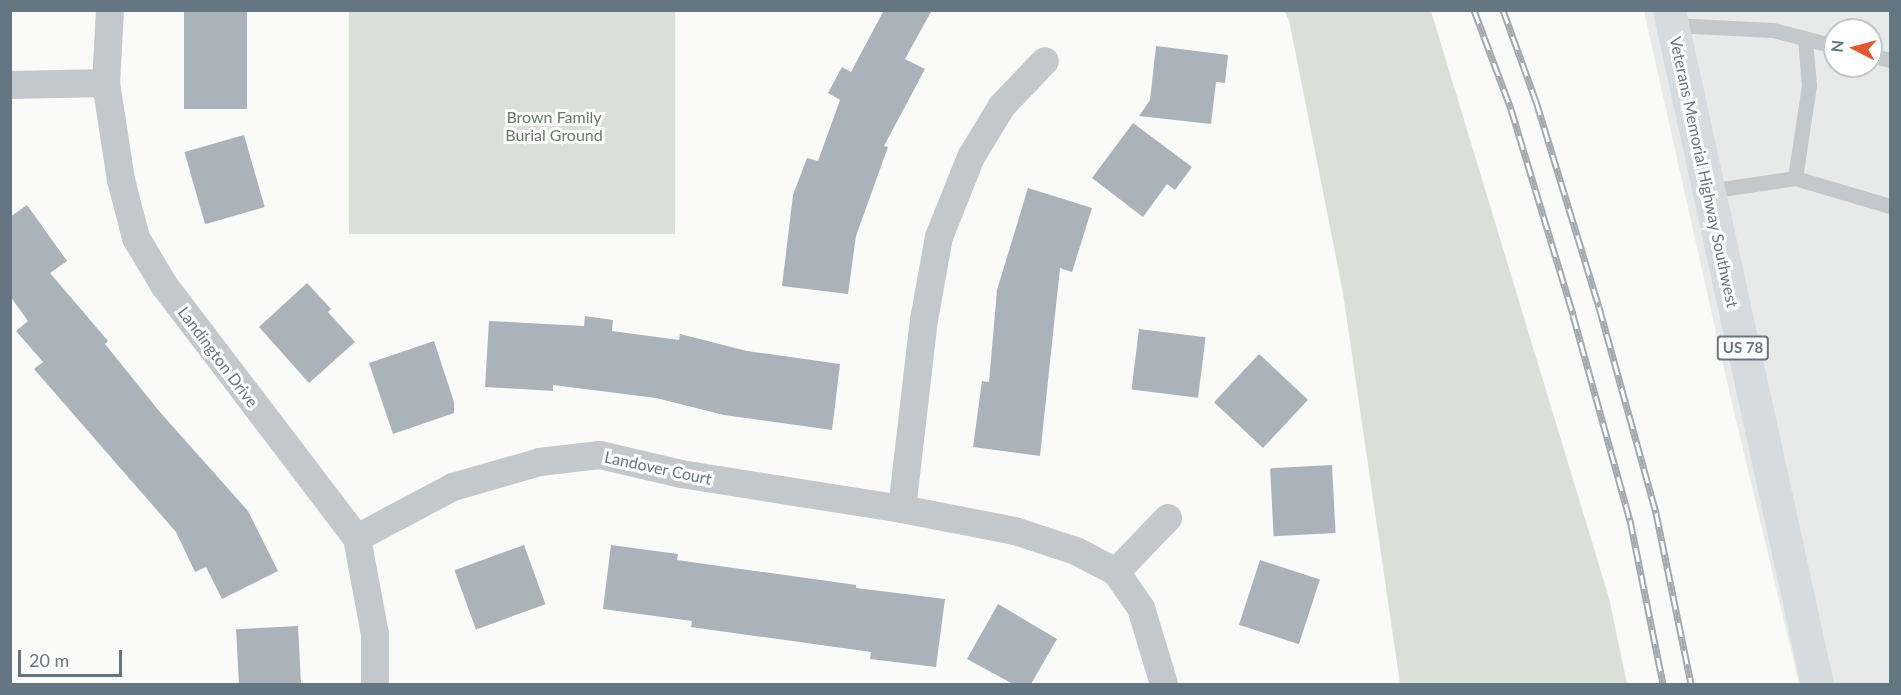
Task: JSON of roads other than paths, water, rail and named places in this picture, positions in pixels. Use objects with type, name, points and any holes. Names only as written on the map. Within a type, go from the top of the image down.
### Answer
[{"type":"main road","name":"Veterans Memorial Highway Southwest","points":[[1670,18],[1818,684]]},
{"type":"street","name":"Landington Drive","points":[[110,10],[106,83],[121,180],[136,238],[164,285],[357,538],[375,634],[375,684]]},
{"type":"street","points":[[902,509],[924,320],[939,237],[971,158],[1002,106],[1045,61]]},
{"type":"street","points":[[11,85],[106,83]]},
{"type":"street","name":"Landover Court","points":[[357,538],[453,487],[540,462],[600,455],[681,474],[902,509],[1015,531],[1076,551],[1116,572],[1141,608],[1164,684]]},
{"type":"street","points":[[1116,572],[1168,518]]},
{"type":"lane","points":[[1670,18],[1773,30],[1823,43]]},
{"type":"lane","points":[[1795,178],[1809,85],[1805,39]]},
{"type":"lane","points":[[1708,191],[1795,178],[1890,206]]},
{"type":"railway","points":[[1474,10],[1511,109],[1573,315],[1630,520],[1663,684]]},
{"type":"railway","points":[[1503,10],[1536,101],[1599,307],[1656,513],[1691,684]]},
{"type":"park label","name":"Brown Family Burial Ground","points":[[554,126]]}]
